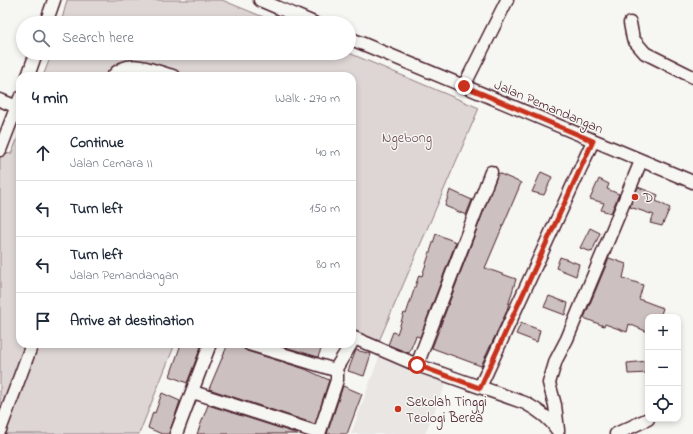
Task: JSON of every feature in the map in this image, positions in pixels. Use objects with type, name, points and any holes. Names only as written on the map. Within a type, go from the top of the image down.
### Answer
[{"type":"street","points":[[48,16],[54,0]]},
{"type":"street","points":[[260,0],[298,16]]},
{"type":"street","points":[[464,86],[507,0]]},
{"type":"street","points":[[630,24],[633,39],[645,52],[693,77]]},
{"type":"street","name":"Jalan Pemandangan","points":[[356,41],[693,182]]},
{"type":"street","points":[[29,72],[34,60]]},
{"type":"street","points":[[116,72],[120,68],[131,65],[158,72]]},
{"type":"street","points":[[0,100],[16,102]]},
{"type":"street","points":[[0,150],[16,107]]},
{"type":"street","points":[[480,388],[593,141]]},
{"type":"street","points":[[559,432],[555,406],[549,383],[556,360],[567,339],[641,160]]},
{"type":"street","points":[[417,365],[491,172]]},
{"type":"street","points":[[356,342],[539,410],[559,432]]},
{"type":"street","points":[[0,430],[31,348]]},
{"type":"street","points":[[176,434],[209,348]]},
{"type":"street","points":[[262,348],[335,370]]},
{"type":"street","points":[[193,392],[319,434],[337,380],[335,370],[348,348]]},
{"type":"street","points":[[616,434],[645,420]]},
{"type":"shaded area","name":"Sekolah Tinggi Teologi Berea","points":[[379,357],[446,383],[425,434],[351,434]]},
{"type":"green space","points":[[67,0],[222,0],[261,16],[63,16]]},
{"type":"green space","name":"Ngebong","points":[[356,56],[479,108],[379,341],[356,332],[356,72],[45,72],[49,60],[356,60]]},
{"type":"green space","points":[[16,142],[16,348],[173,348],[139,434],[0,434],[0,152],[11,154]]},
{"type":"building","points":[[541,172],[552,177],[544,195],[532,192]]},
{"type":"building","points":[[498,173],[521,183],[485,268],[516,279],[506,313],[481,366],[432,348]]},
{"type":"building","points":[[599,179],[609,184],[607,189],[619,194],[611,213],[601,210],[604,203],[590,199]]},
{"type":"building","points":[[638,187],[658,195],[656,201],[670,208],[662,226],[650,223],[654,215],[630,207]]},
{"type":"building","points":[[450,190],[472,200],[466,215],[445,206]]},
{"type":"building","points":[[590,228],[600,233],[592,252],[580,248]]},
{"type":"building","points":[[436,234],[456,242],[420,337],[416,336],[409,353],[388,345],[393,332],[397,334],[404,313],[406,314],[419,275],[422,276]]},
{"type":"building","points":[[560,257],[579,264],[576,276],[556,268]]},
{"type":"building","points":[[609,258],[626,264],[623,278],[643,285],[639,299],[663,308],[661,314],[645,314],[645,331],[629,324],[627,332],[605,324],[604,326],[584,318]]},
{"type":"building","points":[[549,296],[568,303],[565,315],[544,307]]},
{"type":"building","points":[[521,323],[540,330],[537,342],[516,334]]},
{"type":"building","points":[[180,348],[200,348],[187,383],[170,376]]},
{"type":"building","points":[[226,348],[244,348],[247,351],[305,369],[329,380],[315,424],[209,389]]},
{"type":"building","points":[[288,348],[321,348],[318,357]]},
{"type":"building","points":[[356,350],[371,354],[364,376],[348,371]]},
{"type":"building","points":[[645,361],[645,373],[628,374],[627,363]]},
{"type":"building","points":[[343,386],[362,394],[347,434],[327,434]]},
{"type":"building","points":[[162,393],[180,401],[169,434],[162,434],[148,428],[153,412],[155,413]]},
{"type":"building","points":[[208,405],[298,434],[197,434]]},
{"type":"place","name":"D","points":[[635,197]]},
{"type":"place","name":"Sekolah Tinggi Teologi Berea","points":[[398,409]]},
{"type":"route","points":[[417,365],[480,388],[593,141],[464,86]]}]
